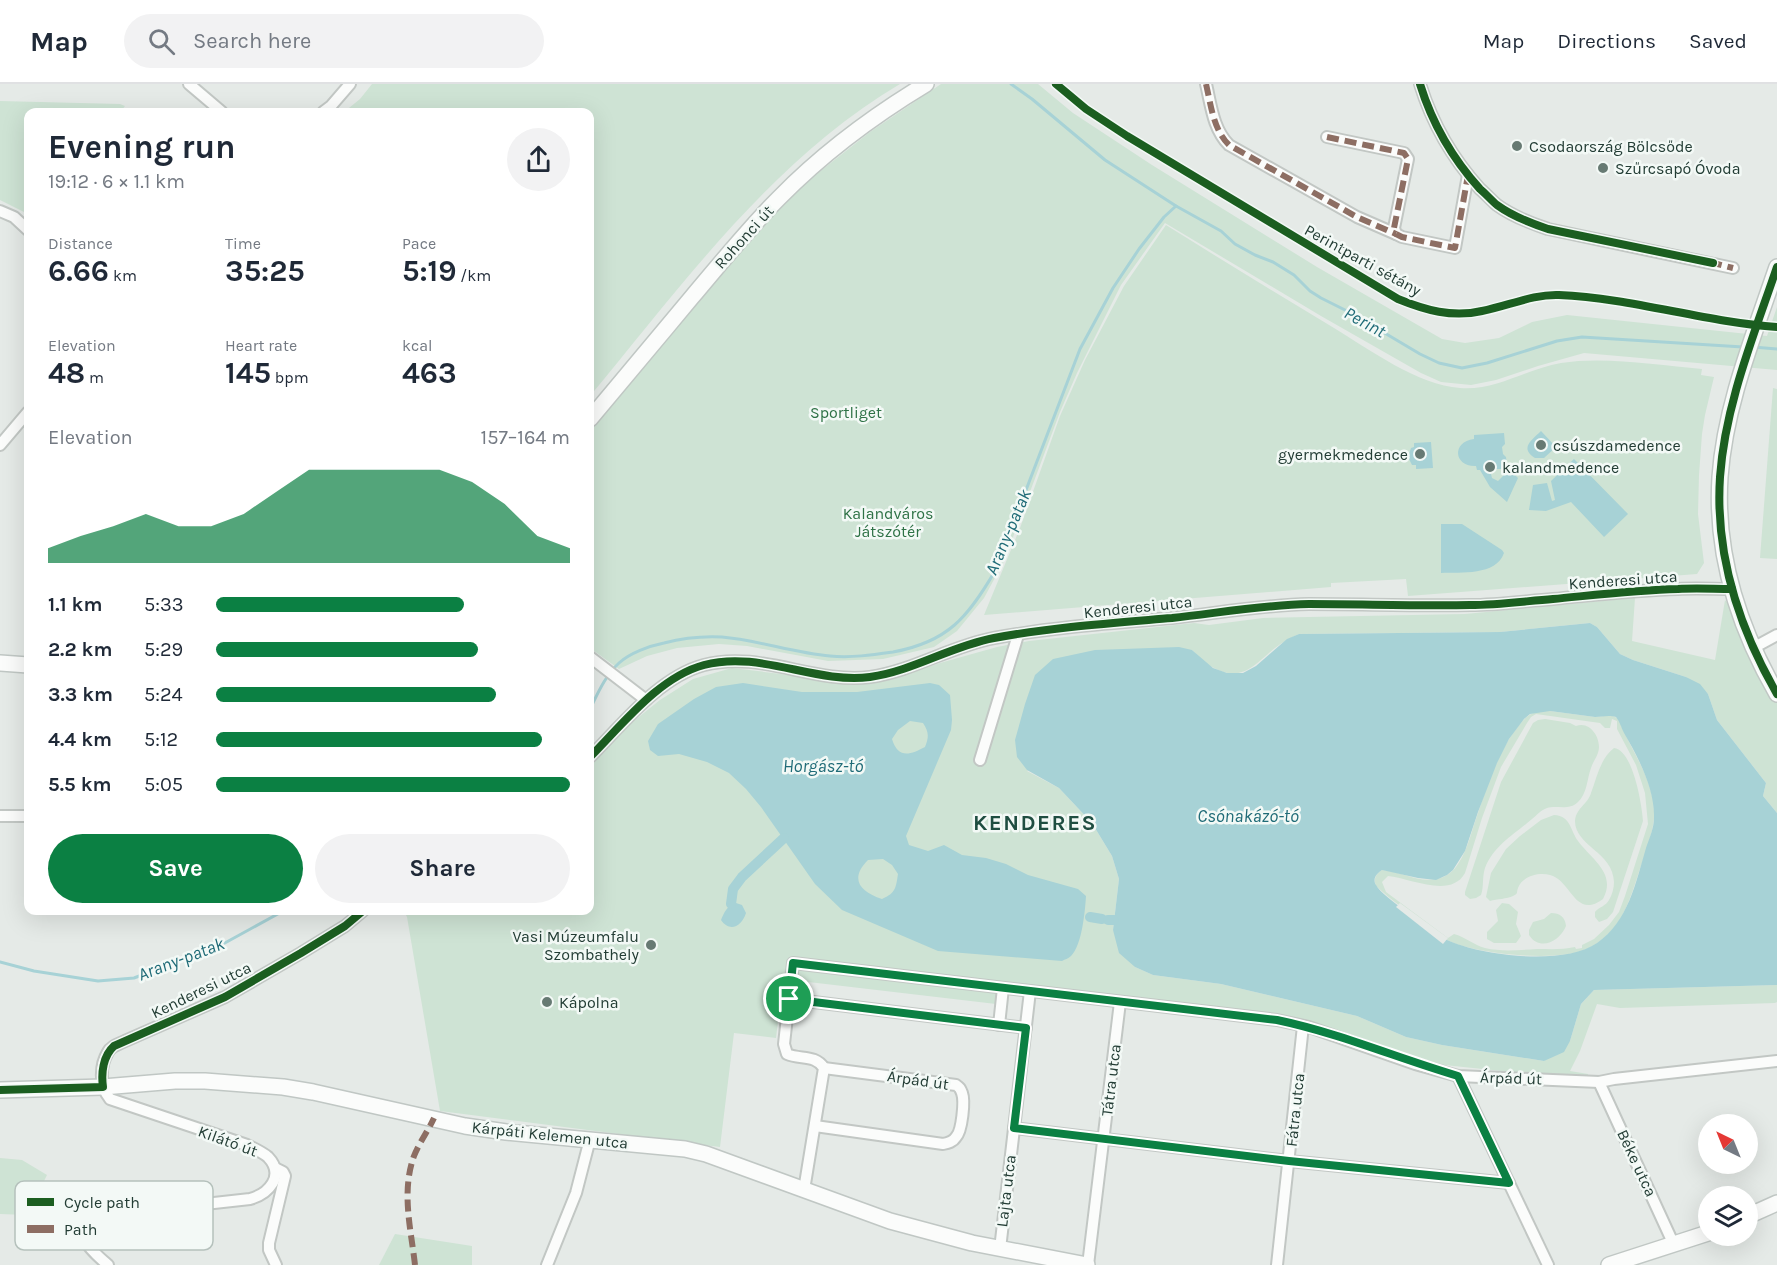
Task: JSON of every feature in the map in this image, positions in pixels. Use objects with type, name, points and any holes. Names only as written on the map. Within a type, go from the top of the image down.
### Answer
[{"type":"street","points":[[189,84],[217,108]]},
{"type":"street","points":[[328,108],[350,84]]},
{"type":"street","name":"Rohonci út","points":[[594,414],[714,270],[779,198],[856,131],[926,84]]},
{"type":"street","points":[[1206,84],[1217,128],[1229,145],[1357,217],[1402,237],[1455,248],[1468,175]]},
{"type":"street","points":[[1420,84],[1433,120],[1445,143],[1468,175],[1498,206],[1528,222],[1548,229],[1733,268]]},
{"type":"street","points":[[1327,137],[1404,153],[1408,159],[1394,228],[1396,234]]},
{"type":"street","points":[[0,211],[14,217],[24,226]]},
{"type":"street","points":[[1777,267],[1741,374],[1726,436],[1720,478],[1722,531],[1732,589],[1741,621],[1777,694]]},
{"type":"street","points":[[0,445],[24,417]]},
{"type":"street","name":"Kenderesi utca","points":[[594,753],[646,700],[685,672],[702,665],[725,660],[750,661],[841,678],[861,678],[888,674],[949,651],[993,638],[1054,629],[1273,606],[1309,604],[1473,605],[1654,590],[1732,589]]},
{"type":"street","points":[[980,760],[1018,635]]},
{"type":"street","points":[[1753,648],[1777,635]]},
{"type":"street","points":[[594,660],[646,700]]},
{"type":"street","points":[[0,663],[24,665]]},
{"type":"street","points":[[0,816],[24,816]]},
{"type":"street","name":"Kenderesi utca","points":[[103,1087],[101,1074],[108,1052],[114,1046],[225,997],[345,926],[358,915]]},
{"type":"street","name":"Árpád út","points":[[815,1125],[943,1144],[957,1137],[963,1098],[961,1090],[956,1085],[947,1082],[824,1068],[813,1058],[793,1056],[787,1053],[784,1044],[793,963],[1277,1020],[1303,1026],[1458,1076],[1599,1082],[1777,1061]]},
{"type":"street","points":[[999,1025],[1003,988]]},
{"type":"street","name":"Lajta utca","points":[[1000,1249],[1030,991]]},
{"type":"street","points":[[789,999],[1026,1028]]},
{"type":"street","name":"Tátra utca","points":[[1087,1265],[1120,1002]]},
{"type":"street","name":"Fátra utca","points":[[1277,1265],[1303,1026]]},
{"type":"street","points":[[804,1190],[824,1068]]},
{"type":"street","points":[[1458,1076],[1548,1265]]},
{"type":"street","name":"Kárpáti Kelemen utca","points":[[0,1090],[103,1087],[175,1081],[283,1087],[465,1126],[685,1149],[706,1154],[890,1221],[1000,1249],[1087,1265]]},
{"type":"street","name":"Béke utca","points":[[1599,1082],[1674,1245]]},
{"type":"street","name":"Kilátó út","points":[[103,1087],[110,1099],[248,1145],[270,1159],[274,1168],[274,1179],[270,1188],[261,1196],[213,1203]]},
{"type":"street","points":[[1014,1128],[1289,1161],[1509,1183]]},
{"type":"street","points":[[547,1265],[576,1193],[590,1139]]},
{"type":"street","points":[[274,1168],[283,1172],[285,1176],[269,1243],[269,1250],[276,1265]]},
{"type":"street","points":[[1758,1212],[1777,1203]]},
{"type":"street","points":[[1609,1265],[1698,1237]]},
{"type":"street","name":"Kilátó út","points":[[91,1250],[108,1265]]},
{"type":"green space","points":[[372,84],[900,84],[854,115],[811,149],[770,187],[695,268],[594,391],[594,108],[349,108]]},
{"type":"green space","name":"Sportliget","points":[[941,84],[1038,84],[1073,113],[1152,165],[1317,267],[1442,339],[1465,343],[1499,338],[1532,322],[1567,315],[1767,336],[1777,307],[1777,370],[1584,353],[1496,380],[1471,385],[1441,382],[1321,316],[1165,223],[1121,285],[1060,412],[1004,561],[984,598],[957,631],[934,647],[883,659],[828,661],[747,646],[719,644],[677,648],[647,656],[619,669],[594,651],[594,427],[785,199],[870,132]]},
{"type":"green space","points":[[0,101],[125,106],[123,108],[24,108],[24,212],[0,200]]},
{"type":"green space","points":[[1166,225],[1379,356],[1411,373],[1444,385],[1460,388],[1486,386],[1548,366],[1577,361],[1631,362],[1702,369],[1701,375],[1714,377],[1702,434],[1698,514],[1704,563],[1697,574],[1408,596],[1406,579],[1331,583],[1331,587],[984,615],[1020,528],[1060,416],[1085,360],[1124,286]]},
{"type":"green space","points":[[1773,388],[1777,389],[1777,559],[1760,558]]},
{"type":"green space","points":[[1635,598],[1632,641],[1715,660],[1725,600],[1731,607],[1764,681],[1777,702],[1777,813],[1763,796],[1766,783],[1717,720],[1708,694],[1686,677],[1620,654],[1597,627],[1590,623],[1500,632],[1299,634],[1278,646],[1248,670],[1233,673],[1211,667],[1192,650],[1027,771],[1059,788],[1092,823],[1112,856],[1119,879],[1113,930],[1135,967],[1153,975],[1221,984],[1357,1016],[1406,1037],[1544,1061],[1570,1041],[1581,1004],[1594,990],[1777,985],[1777,1002],[1620,1008],[1597,1004],[1570,1071],[1588,1074],[1588,1080],[1425,1063],[1312,1024],[997,985],[996,1004],[783,979],[776,1038],[734,1033],[720,1147],[440,1111],[406,915],[594,915],[594,760],[615,736],[660,700],[693,679],[732,668],[856,683],[886,681],[997,647],[1029,641],[1263,618],[1465,614]]},
{"type":"green space","points":[[1539,711],[1595,717],[1611,716],[1619,720],[1642,767],[1651,792],[1654,818],[1650,839],[1630,899],[1613,929],[1599,942],[1571,954],[1536,956],[1496,953],[1462,946],[1442,937],[1393,901],[1376,886],[1376,877],[1382,870],[1430,880],[1443,877],[1454,869],[1467,845],[1502,751],[1524,720]],"holes":[[[1536,714],[1600,723],[1605,728],[1610,728],[1612,719],[1617,721],[1617,729],[1636,765],[1645,793],[1648,824],[1619,912],[1594,939],[1582,945],[1582,948],[1576,949],[1575,947],[1504,950],[1485,948],[1454,934],[1448,938],[1386,892],[1382,882],[1388,876],[1440,886],[1459,881],[1465,873],[1501,767],[1531,717]]]},
{"type":"green space","points":[[1545,719],[1576,726],[1585,725],[1592,730],[1599,742],[1599,750],[1583,795],[1574,805],[1543,810],[1506,840],[1494,853],[1485,868],[1481,895],[1470,899],[1465,892],[1501,782],[1533,723]]},
{"type":"green space","points":[[1614,748],[1621,751],[1631,768],[1641,803],[1643,821],[1613,912],[1607,919],[1599,922],[1595,917],[1595,912],[1606,904],[1611,896],[1614,884],[1612,872],[1601,856],[1581,837],[1575,821],[1589,797],[1602,763]]},
{"type":"green space","points":[[1554,815],[1567,821],[1578,841],[1601,867],[1607,882],[1603,899],[1586,905],[1579,902],[1557,878],[1541,874],[1523,880],[1517,893],[1513,896],[1490,901],[1486,897],[1491,873],[1506,849],[1541,820]]},
{"type":"green space","points":[[1502,903],[1509,904],[1518,912],[1516,924],[1521,936],[1516,943],[1494,943],[1487,939],[1487,932],[1498,921],[1496,910]]},
{"type":"green space","points":[[1551,913],[1562,916],[1566,926],[1555,940],[1544,944],[1539,943],[1529,935],[1529,930],[1533,922],[1544,919]]},
{"type":"green space","points":[[0,1158],[22,1160],[47,1175],[44,1181],[15,1181],[15,1215],[0,1214]]},
{"type":"green space","points":[[395,1234],[472,1246],[472,1265],[379,1265]]},
{"type":"water","name":"csúszdamedence","points":[[1541,431],[1556,447],[1544,458],[1535,458],[1527,447]]},
{"type":"water","name":"kalandmedence","points":[[1504,433],[1505,444],[1502,447],[1507,466],[1494,469],[1491,474],[1492,478],[1498,481],[1509,469],[1518,478],[1507,502],[1490,487],[1476,466],[1463,463],[1458,454],[1462,445],[1474,439],[1474,435]]},
{"type":"water","name":"gyermekmedence","points":[[1431,442],[1433,468],[1416,469],[1416,465],[1412,465],[1408,457],[1411,448],[1414,447],[1414,443]]},
{"type":"water","points":[[1574,459],[1628,514],[1604,537],[1571,502],[1546,511],[1529,510],[1533,485],[1547,483],[1552,501],[1555,500],[1551,481]]},
{"type":"water","points":[[1441,524],[1462,524],[1504,553],[1494,566],[1486,569],[1441,573]]},
{"type":"water","name":"Csónakázó-tó","points":[[1590,623],[1597,627],[1620,654],[1686,677],[1700,684],[1708,694],[1717,720],[1766,783],[1763,796],[1777,813],[1777,985],[1594,990],[1581,1004],[1570,1041],[1564,1052],[1544,1061],[1442,1045],[1406,1037],[1357,1016],[1221,984],[1153,975],[1135,967],[1119,953],[1113,930],[1119,879],[1112,856],[1092,823],[1059,788],[1027,770],[1017,757],[1015,740],[1035,675],[1053,659],[1095,650],[1179,647],[1192,650],[1213,668],[1227,673],[1243,673],[1256,666],[1287,639],[1299,634],[1500,632]],"holes":[[[1550,711],[1595,717],[1613,716],[1619,721],[1645,774],[1654,807],[1653,826],[1629,900],[1616,924],[1597,943],[1583,950],[1544,956],[1501,954],[1462,946],[1447,940],[1397,905],[1376,885],[1375,878],[1382,870],[1436,880],[1453,870],[1465,851],[1497,763],[1509,739],[1530,714]]]},
{"type":"water","name":"Horgász-tó","points":[[743,683],[802,692],[857,692],[930,683],[939,685],[950,695],[951,730],[906,836],[909,845],[928,851],[944,845],[962,855],[986,858],[1006,864],[1028,875],[1078,889],[1086,896],[1082,928],[1075,951],[1069,958],[1062,961],[938,951],[842,910],[815,884],[761,807],[729,773],[707,762],[679,754],[658,756],[650,750],[648,741],[658,724],[716,687]],"holes":[[[910,721],[923,723],[928,737],[925,747],[905,754],[898,750],[892,739],[898,730]],[[883,859],[892,865],[898,874],[894,889],[882,899],[863,889],[858,879],[862,867],[868,860]]]},
{"type":"water","points":[[736,903],[742,905],[746,913],[739,924],[728,926],[721,920],[728,907]]},
{"type":"pier","points":[[1400,903],[1448,938],[1443,944],[1396,907]]},
{"type":"waterway","name":"Perint","points":[[1011,84],[1105,160],[1176,206],[1221,231],[1235,244],[1294,275],[1310,291],[1321,298],[1439,363],[1462,368],[1487,363],[1557,341],[1582,337],[1743,347]]},
{"type":"waterway","name":"Arany-patak","points":[[594,701],[606,679],[619,663],[640,650],[671,641],[722,637],[838,657],[912,648],[928,642],[954,625],[975,602],[995,571],[1080,349],[1113,288],[1139,249],[1164,217],[1176,206]]},
{"type":"waterway","name":"Perint","points":[[1753,347],[1777,349]]},
{"type":"waterway","points":[[731,904],[733,889],[742,877],[784,838]]},
{"type":"waterway","name":"Arany-patak","points":[[0,962],[34,971],[98,981],[134,978],[223,944],[276,915]]},
{"type":"waterway","points":[[1090,917],[1102,919]]},
{"type":"waterway","points":[[1108,920],[1114,920]]},
{"type":"marked path","points":[[1206,84],[1219,132],[1229,145],[1357,217],[1396,234]]},
{"type":"marked path","points":[[1327,137],[1404,153],[1408,159],[1394,228],[1396,234],[1402,237],[1455,248],[1468,175]]},
{"type":"marked path","points":[[1710,262],[1733,268]]},
{"type":"marked path","points":[[415,1265],[408,1211],[408,1183],[414,1156],[434,1118]]},
{"type":"cycle path","name":"Perintparti sétány","points":[[1056,84],[1086,109],[1127,136],[1398,299],[1418,306],[1439,312],[1460,314],[1492,309],[1530,298],[1559,295],[1614,301],[1777,327]]},
{"type":"cycle path","points":[[1420,84],[1430,112],[1452,152],[1480,189],[1503,209],[1521,219],[1548,229],[1713,263]]},
{"type":"cycle path","points":[[1777,267],[1734,397],[1723,450],[1719,506],[1721,534],[1732,590],[1751,643],[1777,694]]},
{"type":"cycle path","points":[[594,753],[628,717],[672,680],[687,671],[725,661],[766,664],[828,676],[870,677],[901,670],[978,642],[1061,628],[1309,604],[1480,605],[1647,590],[1732,589]]},
{"type":"cycle path","points":[[0,1090],[103,1087],[104,1065],[107,1055],[114,1046],[225,997],[345,926],[358,915]]},
{"type":"place","name":"Csodaország Bölcsőde","points":[[1517,146]]},
{"type":"place","name":"Szűrcsapó Óvoda","points":[[1603,168]]},
{"type":"place","name":"csúszdamedence","points":[[1541,445]]},
{"type":"place","name":"gyermekmedence","points":[[1420,454]]},
{"type":"place","name":"kalandmedence","points":[[1490,467]]},
{"type":"place","name":"Vasi Múzeumfalu Szombathely","points":[[651,945]]},
{"type":"place","name":"Kápolna","points":[[547,1002]]},
{"type":"district","name":"KENDERES","points":[[1035,823]]},
{"type":"route","points":[[793,963],[1277,1020],[1309,1027],[1415,1064],[1458,1076],[1509,1183],[1289,1161],[1014,1128],[1026,1028],[789,999],[793,963]]},
{"type":"park label","name":"Kalandváros Játszótér","points":[[888,522]]}]
